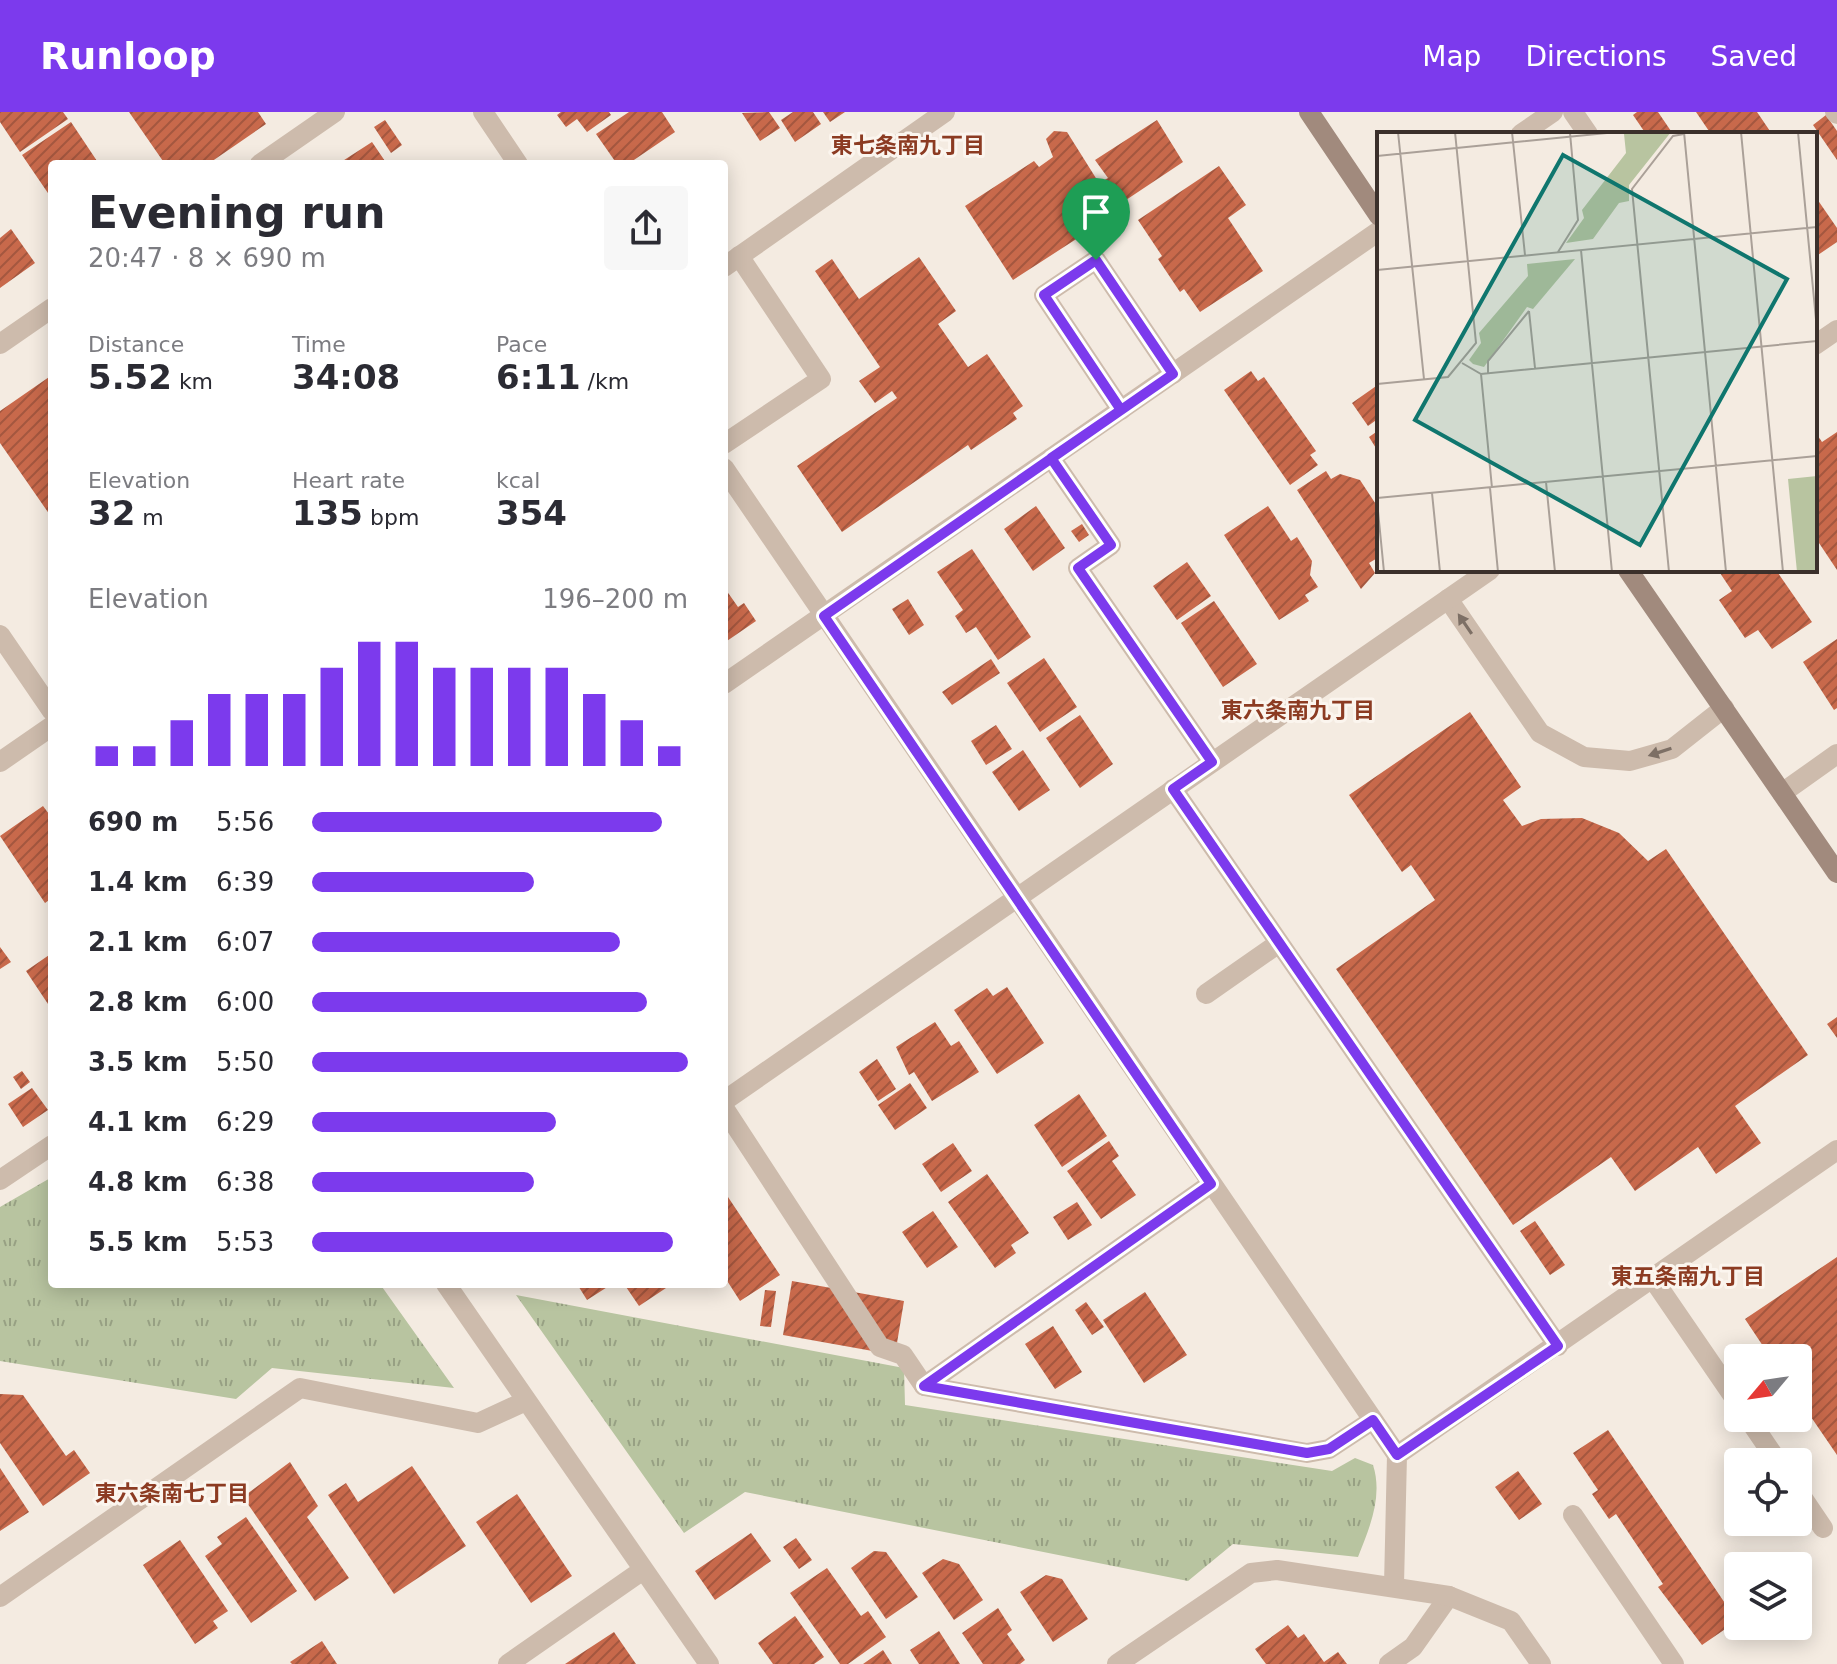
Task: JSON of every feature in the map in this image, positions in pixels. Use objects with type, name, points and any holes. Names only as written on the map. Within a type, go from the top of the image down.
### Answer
[{"type":"street","points":[[266,160],[335,112]]},
{"type":"street","points":[[483,112],[515,160]]},
{"type":"street","points":[[728,441],[821,379],[732,262],[945,112]]},
{"type":"street","points":[[1309,112],[1377,213]]},
{"type":"street","points":[[1524,132],[1553,112]]},
{"type":"street","points":[[1573,112],[1587,132]]},
{"type":"street","points":[[728,681],[1377,232]]},
{"type":"street","points":[[1121,410],[1044,295],[1096,260],[1173,374]]},
{"type":"street","points":[[0,344],[48,311]]},
{"type":"street","points":[[1817,344],[1837,330]]},
{"type":"street","points":[[1051,458],[1111,545],[1078,568],[1212,762]]},
{"type":"street","points":[[728,474],[1397,1455],[1394,1585]]},
{"type":"street","points":[[728,1098],[1487,572]]},
{"type":"street","points":[[1629,572],[1837,873]]},
{"type":"street","points":[[1448,599],[1540,733],[1584,757],[1630,761],[1672,749],[1724,708]]},
{"type":"street","points":[[0,635],[48,705]]},
{"type":"street","points":[[0,762],[48,729]]},
{"type":"street","points":[[1782,793],[1837,754]]},
{"type":"street","points":[[1173,789],[1558,1346]]},
{"type":"street","points":[[1206,994],[1279,943]]},
{"type":"street","points":[[728,1114],[880,1347],[903,1355],[924,1386],[1307,1453],[1329,1449],[1373,1420]]},
{"type":"street","points":[[0,1180],[48,1148]]},
{"type":"street","points":[[1397,1455],[1837,1150]]},
{"type":"street","points":[[924,1386],[1211,1184]]},
{"type":"street","points":[[1653,1279],[1724,1383]]},
{"type":"street","points":[[452,1288],[526,1401],[709,1664]]},
{"type":"street","points":[[0,1597],[300,1388],[478,1423],[526,1401]]},
{"type":"street","points":[[1812,1512],[1823,1528]]},
{"type":"street","points":[[1573,1515],[1674,1664]]},
{"type":"street","points":[[508,1664],[643,1570]]},
{"type":"street","points":[[1117,1664],[1251,1573],[1277,1570],[1394,1585],[1449,1596],[1511,1621],[1541,1664]]},
{"type":"street","points":[[1389,1664],[1413,1647],[1449,1596]]},
{"type":"green space","points":[[48,1179],[48,1288],[383,1288],[454,1388],[272,1368],[236,1399],[0,1361],[0,1207]]},
{"type":"green space","points":[[516,1295],[904,1368],[905,1405],[1332,1471],[1355,1458],[1373,1465],[1377,1488],[1374,1511],[1358,1557],[1233,1544],[1188,1581],[745,1492],[684,1533]]},
{"type":"building","points":[[0,112],[63,112],[68,119],[20,152],[0,122]]},
{"type":"building","points":[[129,112],[258,112],[266,124],[214,160],[162,160]]},
{"type":"building","points":[[561,112],[609,112],[611,115],[587,132],[577,119],[566,127],[557,115]]},
{"type":"building","points":[[629,112],[662,112],[675,132],[634,160],[614,160],[596,134]]},
{"type":"building","points":[[769,112],[780,128],[760,141],[742,113]]},
{"type":"building","points":[[793,112],[813,112],[821,124],[795,142],[781,120]]},
{"type":"building","points":[[823,112],[845,112],[830,122]]},
{"type":"building","points":[[1637,112],[1658,112],[1672,132],[1645,132],[1633,115]]},
{"type":"building","points":[[1696,112],[1757,112],[1771,132],[1710,132]]},
{"type":"building","points":[[1826,115],[1837,131],[1837,160],[1813,125]]},
{"type":"building","points":[[385,120],[402,145],[391,153],[374,127]]},
{"type":"building","points":[[1157,120],[1183,162],[1123,202],[1117,192],[1109,197],[1118,212],[1013,280],[965,206],[1034,161],[1039,167],[1053,157],[1046,139],[1054,131],[1067,132],[1099,183],[1108,178],[1095,160]]},
{"type":"building","points":[[71,122],[96,160],[48,160],[48,193],[22,155]]},
{"type":"building","points":[[372,142],[384,160],[344,160]]},
{"type":"building","points":[[1219,166],[1246,205],[1228,218],[1263,271],[1200,312],[1184,289],[1180,292],[1158,259],[1162,256],[1138,220]]},
{"type":"building","points":[[1817,199],[1837,228],[1837,242],[1817,256]]},
{"type":"building","points":[[11,229],[35,263],[0,288],[0,238]]},
{"type":"building","points":[[919,257],[956,311],[938,324],[968,367],[987,354],[1023,406],[1013,413],[1017,419],[971,450],[968,445],[842,532],[797,466],[897,398],[892,391],[875,403],[859,381],[880,367],[815,271],[832,259],[859,299]]},
{"type":"building","points":[[1251,371],[1258,381],[1264,377],[1316,451],[1310,455],[1318,465],[1290,485],[1224,390]]},
{"type":"building","points":[[48,378],[48,512],[0,443],[0,411]]},
{"type":"building","points":[[1377,385],[1377,419],[1368,426],[1352,403]]},
{"type":"building","points":[[1377,431],[1377,450],[1369,437]]},
{"type":"building","points":[[1837,432],[1837,570],[1817,540],[1818,436],[1822,442]]},
{"type":"building","points":[[1326,471],[1331,479],[1340,474],[1360,480],[1377,506],[1377,558],[1369,563],[1375,573],[1361,589],[1297,490]]},
{"type":"building","points":[[1036,506],[1065,548],[1033,571],[1004,529]]},
{"type":"building","points":[[1268,506],[1291,541],[1297,537],[1312,561],[1310,575],[1318,587],[1305,595],[1309,601],[1279,620],[1224,535]]},
{"type":"building","points":[[1082,524],[1089,535],[1079,542],[1071,531]]},
{"type":"building","points":[[972,549],[1031,637],[998,660],[976,627],[966,633],[955,616],[963,610],[937,572]]},
{"type":"building","points":[[1187,562],[1211,596],[1177,620],[1153,586]]},
{"type":"building","points":[[1719,572],[1777,572],[1812,622],[1772,649],[1758,630],[1745,638],[1719,600],[1732,591]]},
{"type":"building","points":[[728,593],[738,607],[744,603],[756,621],[728,640]]},
{"type":"building","points":[[908,599],[924,625],[909,635],[892,609]]},
{"type":"building","points":[[1214,601],[1257,664],[1223,687],[1181,623]]},
{"type":"building","points":[[1837,639],[1837,708],[1834,710],[1803,662]]},
{"type":"building","points":[[1044,658],[1077,707],[1040,732],[1007,683]]},
{"type":"building","points":[[991,659],[1000,673],[952,705],[942,692]]},
{"type":"building","points":[[1470,712],[1521,787],[1503,800],[1522,826],[1541,819],[1582,818],[1619,833],[1648,861],[1666,849],[1808,1055],[1735,1106],[1761,1143],[1716,1174],[1698,1147],[1635,1191],[1611,1157],[1513,1225],[1336,969],[1435,900],[1411,865],[1402,872],[1349,795]]},
{"type":"building","points":[[1080,715],[1113,764],[1080,788],[1046,738]]},
{"type":"building","points":[[996,725],[1012,749],[986,765],[971,741]]},
{"type":"building","points":[[1023,750],[1050,790],[1019,811],[992,772]]},
{"type":"building","points":[[43,806],[48,813],[48,901],[45,903],[0,836]]},
{"type":"building","points":[[0,947],[11,962],[0,969]]},
{"type":"building","points":[[48,956],[48,1004],[26,971]]},
{"type":"building","points":[[1007,987],[1044,1043],[997,1074],[954,1010],[987,988],[993,996]]},
{"type":"building","points":[[1837,1017],[1837,1038],[1827,1024]]},
{"type":"building","points":[[935,1022],[951,1046],[959,1041],[979,1072],[932,1101],[914,1072],[909,1075],[896,1047]]},
{"type":"building","points":[[877,1059],[896,1089],[878,1101],[859,1072]]},
{"type":"building","points":[[22,1071],[30,1082],[21,1089],[13,1077]]},
{"type":"building","points":[[910,1083],[927,1108],[895,1130],[878,1105]]},
{"type":"building","points":[[32,1088],[48,1110],[23,1127],[8,1104]]},
{"type":"building","points":[[1079,1094],[1107,1136],[1062,1167],[1034,1125]]},
{"type":"building","points":[[1109,1141],[1119,1156],[1112,1161],[1136,1195],[1101,1219],[1067,1171]]},
{"type":"building","points":[[953,1143],[972,1171],[941,1192],[922,1164]]},
{"type":"building","points":[[987,1174],[1029,1233],[1011,1245],[1016,1253],[995,1268],[948,1202]]},
{"type":"building","points":[[728,1197],[780,1275],[740,1301],[728,1282]]},
{"type":"building","points":[[1077,1202],[1092,1225],[1068,1240],[1053,1217]]},
{"type":"building","points":[[933,1211],[958,1247],[927,1268],[902,1232]]},
{"type":"building","points":[[1535,1221],[1565,1265],[1550,1275],[1520,1231]]},
{"type":"building","points":[[1837,1257],[1837,1455],[1812,1418],[1812,1344],[1762,1344],[1745,1319]]},
{"type":"building","points":[[792,1281],[904,1301],[895,1355],[783,1335]]},
{"type":"building","points":[[580,1288],[606,1288],[587,1300]]},
{"type":"building","points":[[627,1288],[666,1288],[639,1306]]},
{"type":"building","points":[[765,1290],[776,1291],[771,1327],[760,1326]]},
{"type":"building","points":[[1145,1292],[1187,1355],[1144,1383],[1103,1320]]},
{"type":"building","points":[[1086,1302],[1104,1327],[1092,1335],[1075,1310]]},
{"type":"building","points":[[1053,1326],[1082,1372],[1055,1389],[1025,1344]]},
{"type":"building","points":[[0,1394],[23,1395],[66,1456],[74,1450],[90,1473],[43,1506],[0,1443]]},
{"type":"building","points":[[1608,1430],[1724,1602],[1724,1630],[1702,1645],[1658,1587],[1663,1584],[1616,1514],[1609,1519],[1592,1494],[1598,1490],[1573,1453]]},
{"type":"building","points":[[290,1462],[318,1506],[307,1517],[349,1578],[315,1601],[243,1497]]},
{"type":"building","points":[[412,1466],[466,1546],[394,1594],[328,1495],[346,1483],[358,1502]]},
{"type":"building","points":[[0,1468],[29,1512],[0,1531]]},
{"type":"building","points":[[1518,1471],[1542,1504],[1519,1520],[1495,1487]]},
{"type":"building","points":[[517,1494],[572,1576],[531,1603],[476,1522]]},
{"type":"building","points":[[246,1517],[297,1591],[251,1623],[205,1556],[222,1544],[217,1537]]},
{"type":"building","points":[[751,1533],[771,1561],[715,1600],[695,1571]]},
{"type":"building","points":[[796,1538],[812,1560],[799,1569],[783,1547]]},
{"type":"building","points":[[180,1540],[228,1611],[213,1621],[218,1628],[195,1644],[143,1565]]},
{"type":"building","points":[[874,1551],[886,1552],[918,1597],[886,1619],[851,1568]]},
{"type":"building","points":[[943,1559],[959,1564],[983,1600],[954,1620],[922,1573]]},
{"type":"building","points":[[827,1568],[861,1616],[868,1611],[886,1637],[848,1664],[840,1664],[790,1593]]},
{"type":"building","points":[[1046,1575],[1062,1579],[1088,1619],[1053,1642],[1020,1592]]},
{"type":"building","points":[[998,1608],[1012,1630],[1007,1634],[1025,1660],[1020,1664],[983,1664],[962,1633]]},
{"type":"building","points":[[795,1616],[824,1657],[814,1664],[773,1664],[758,1643]]},
{"type":"building","points":[[1288,1625],[1298,1638],[1304,1634],[1324,1662],[1338,1652],[1347,1664],[1266,1664],[1255,1649]]},
{"type":"building","points":[[939,1631],[960,1664],[919,1664],[910,1650]]},
{"type":"building","points":[[614,1632],[636,1664],[565,1664]]},
{"type":"building","points":[[322,1641],[337,1664],[290,1662]]},
{"type":"building","points":[[883,1650],[892,1664],[863,1664]]},
{"type":"district","name":"東七条南九丁目","points":[[908,145]]},
{"type":"district","name":"東六条南九丁目","points":[[1298,710]]},
{"type":"district","name":"東五条南九丁目","points":[[1688,1276]]},
{"type":"district","name":"東六条南七丁目","points":[[172,1493]]},
{"type":"route","points":[[1096,260],[1044,295],[1121,410],[1051,458],[1111,545],[1078,568],[1212,762],[1173,789],[1558,1346],[1397,1455],[1373,1420],[1329,1449],[1307,1453],[924,1386],[1211,1184],[824,616],[1051,458],[1121,410],[1173,374],[1096,260]]}]
